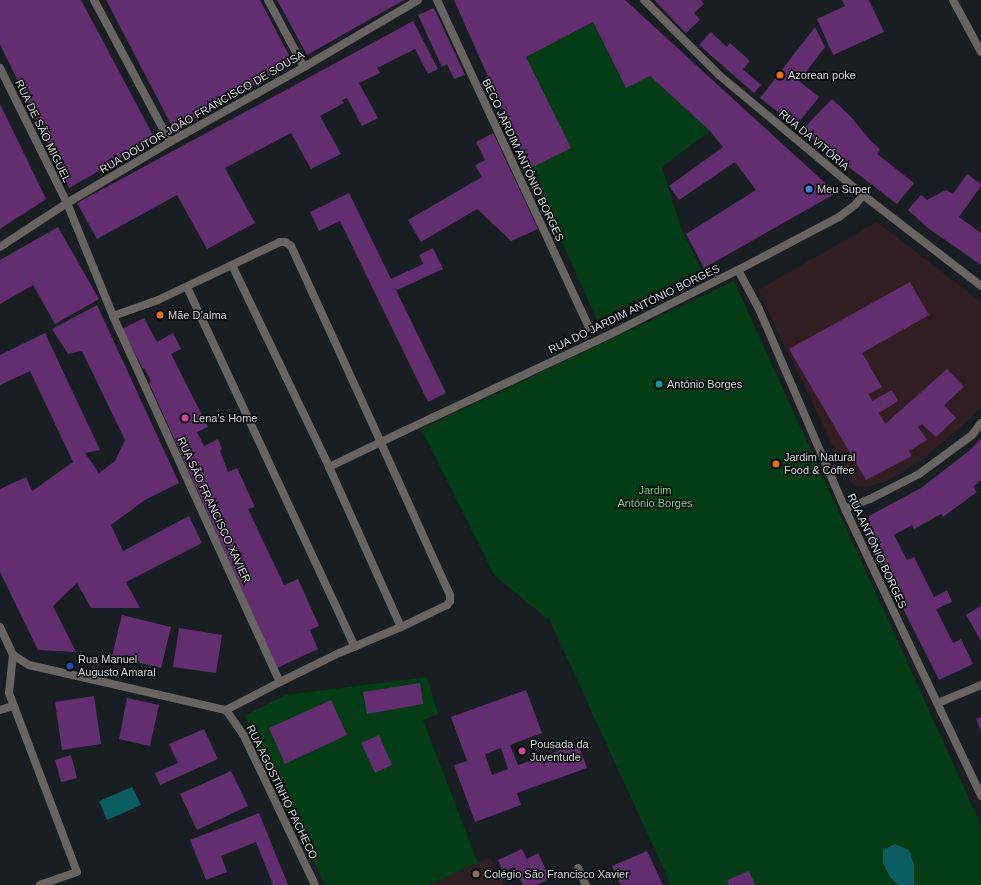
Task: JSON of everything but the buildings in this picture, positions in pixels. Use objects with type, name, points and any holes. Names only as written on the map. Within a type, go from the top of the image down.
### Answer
[{"type":"street","points":[[94,0],[170,142]]},
{"type":"street","points":[[268,0],[304,67]]},
{"type":"street","name":"RUA DOUTOR JOÃO FRANCISCO DE SOUSA","points":[[0,247],[67,203],[170,142],[304,67],[418,0]]},
{"type":"street","name":"BECO JARDIM ANTÓNIO BORGES","points":[[438,0],[589,328]]},
{"type":"street","name":"RUA DA VITÓRIA","points":[[644,0],[719,75],[863,196],[981,286]]},
{"type":"street","points":[[953,0],[981,52]]},
{"type":"street","name":"RUA DE SÃO MIGUEL","points":[[0,68],[67,203]]},
{"type":"street","name":"RUA DO JARDIM ANTÓNIO BORGES","points":[[329,467],[617,331],[738,270],[839,217],[856,204],[863,196]]},
{"type":"street","name":"RUA SÃO FRANCISCO XAVIER","points":[[67,203],[114,316],[280,682]]},
{"type":"street","points":[[13,655],[29,665],[226,710],[280,682],[446,605],[450,601],[450,595],[291,246],[285,242],[280,242],[158,300],[114,316]]},
{"type":"street","points":[[232,265],[329,467],[400,627]]},
{"type":"street","name":"RUA ANTÓNIO BORGES","points":[[738,270],[759,309],[845,509],[981,796]]},
{"type":"street","points":[[187,287],[355,647]]},
{"type":"street","points":[[845,509],[870,499],[920,474],[972,435],[981,423]]},
{"type":"street","points":[[0,627],[13,655],[9,693],[13,706],[77,872],[40,885]]},
{"type":"street","points":[[938,703],[981,685]]},
{"type":"street","points":[[0,710],[13,706]]},
{"type":"street","name":"RUA AGOSTINHO PACHECO","points":[[226,710],[243,734],[315,885]]},
{"type":"street","points":[[578,868],[586,885]]},
{"type":"shaded area","points":[[877,222],[981,302],[981,407],[964,424],[924,458],[891,479],[867,487],[856,488],[849,480],[758,290]]},
{"type":"shaded area","name":"Colégio São Francisco Xavier","points":[[490,857],[503,885],[429,885],[478,863]]},
{"type":"green space","points":[[593,22],[626,88],[650,76],[710,131],[662,167],[681,228],[701,269],[597,320],[529,169],[570,148],[526,57]]},
{"type":"green space","name":"Jardim António Borges","points":[[734,281],[981,825],[981,885],[671,885],[550,621],[494,575],[421,429]]},
{"type":"green space","points":[[427,677],[438,714],[423,720],[478,863],[429,885],[325,885],[244,716],[286,695]]},
{"type":"water","points":[[132,787],[141,805],[107,820],[99,801]]},
{"type":"water","points":[[895,844],[909,850],[914,865],[914,885],[898,885],[890,877],[883,863],[883,850]]},
{"type":"place","name":"Azorean poke","points":[[780,75]]},
{"type":"place","name":"Meu Super","points":[[809,189]]},
{"type":"place","name":"Mãe D’alma","points":[[160,315]]},
{"type":"place","name":"António Borges","points":[[659,384]]},
{"type":"place","name":"Lena's Home","points":[[185,418]]},
{"type":"place","name":"Jardim Natural Food & Coffee","points":[[776,464]]},
{"type":"place","name":"Rua Manuel Augusto Amaral","points":[[70,666]]},
{"type":"place","name":"Pousada da Juventude","points":[[522,751]]},
{"type":"place","name":"Colégio São Francisco Xavier","points":[[476,874]]}]
